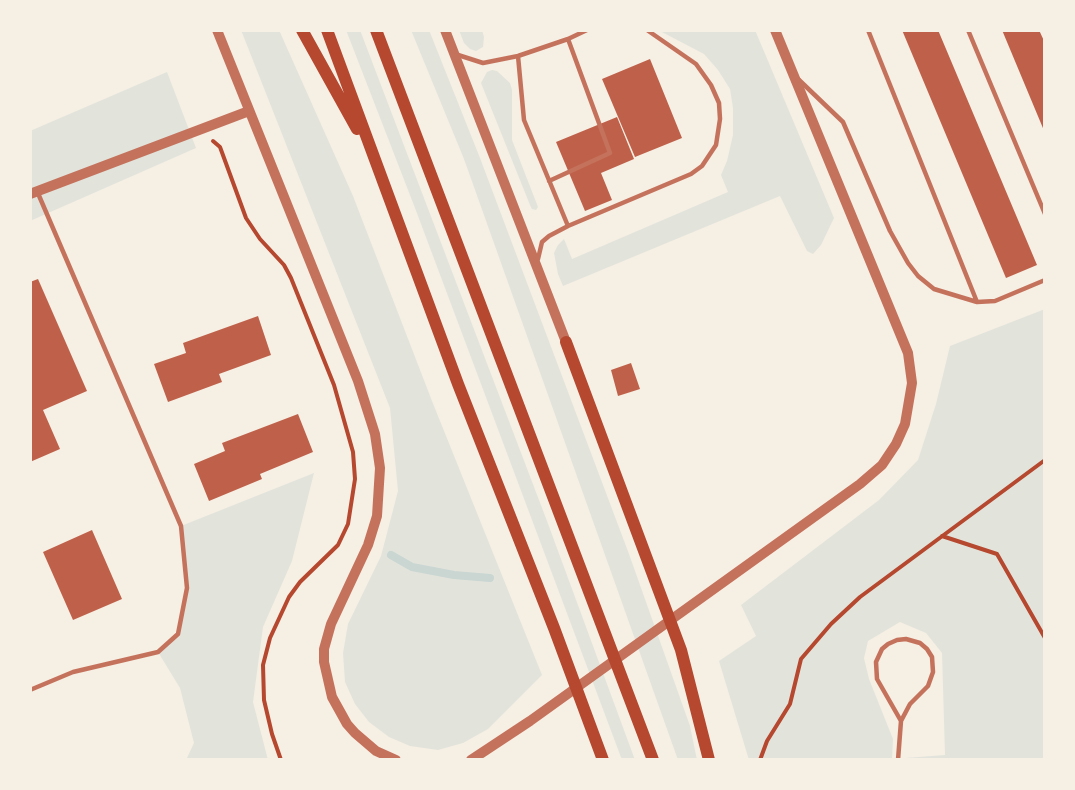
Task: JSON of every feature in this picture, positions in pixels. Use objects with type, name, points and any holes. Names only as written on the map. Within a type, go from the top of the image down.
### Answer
[{"type":"main road","points":[[302,30],[377,164]]},
{"type":"main road","points":[[327,30],[458,384],[603,760]]},
{"type":"main road","points":[[376,30],[653,760]]},
{"type":"main road","points":[[566,342],[681,650],[709,760]]},
{"type":"street","points":[[217,30],[358,381],[377,442],[381,468],[379,499],[374,524],[362,558],[331,624],[324,649],[324,662],[332,698],[347,724],[376,751],[396,760]]},
{"type":"street","points":[[445,30],[566,342]]},
{"type":"street","points":[[471,760],[530,721],[860,484],[882,465],[896,444],[905,424],[912,383],[908,353],[775,30]]},
{"type":"street","points":[[34,192],[249,111]]},
{"type":"lane","points":[[454,54],[483,63],[518,56],[587,30]]},
{"type":"lane","points":[[537,265],[542,242],[568,226],[691,174],[702,166],[716,145],[720,119],[719,103],[711,85],[696,64],[647,30]]},
{"type":"lane","points":[[868,30],[976,302]]},
{"type":"lane","points":[[968,30],[1045,214]]},
{"type":"lane","points":[[549,181],[610,153],[568,39]]},
{"type":"lane","points":[[518,56],[524,120],[568,226]]},
{"type":"lane","points":[[794,75],[843,122],[890,231],[918,276],[934,289],[976,302],[995,301],[1045,280]]},
{"type":"lane","points":[[30,690],[73,672],[158,652],[178,634],[187,588],[181,526],[34,192]]},
{"type":"lane","points":[[898,760],[901,721],[910,704],[928,686],[933,672],[932,657],[927,649],[920,643],[906,639],[897,640],[882,649],[875,669],[877,679],[901,721]]},
{"type":"path","points":[[210,138],[220,147],[246,218],[260,239],[284,265],[291,278],[334,385],[353,452],[355,479],[348,524],[338,545],[300,582],[289,597],[270,638],[263,665],[264,700],[281,760]]},
{"type":"path","points":[[760,760],[767,741],[790,704],[801,658],[831,624],[860,597],[1045,460]]},
{"type":"path","points":[[942,536],[997,554],[1045,638]]},
{"type":"shaded area","points":[[241,30],[279,30],[353,196],[542,675],[488,729],[463,743],[438,750],[410,746],[389,737],[369,722],[355,704],[345,682],[343,653],[348,624],[381,556],[398,491],[390,408]]},
{"type":"shaded area","points":[[346,30],[360,30],[547,521],[635,760],[622,760]]},
{"type":"shaded area","points":[[411,30],[429,30],[480,158],[629,554],[690,726],[697,760],[678,760],[464,159]]},
{"type":"shaded area","points":[[459,30],[482,30],[483,47],[476,51],[470,49],[464,43]]},
{"type":"shaded area","points":[[658,30],[755,30],[834,218],[821,245],[813,254],[807,251],[780,196],[563,286],[554,253],[564,239],[572,259],[728,192],[721,175],[733,135],[730,89],[704,54]]},
{"type":"shaded area","points":[[497,71],[510,83],[512,140],[538,207],[536,210],[530,205],[481,83],[487,72]]},
{"type":"shaded area","points":[[167,72],[196,148],[30,221],[30,131]]},
{"type":"shaded area","points":[[1045,309],[1045,760],[749,760],[719,661],[756,636],[741,605],[879,500],[918,460],[936,404],[950,346]],"holes":[[[900,622],[926,633],[942,653],[945,755],[892,759],[893,739],[869,679],[864,658],[868,641]]]},
{"type":"shaded area","points":[[314,473],[292,561],[263,627],[253,702],[268,760],[186,760],[194,743],[180,688],[158,652],[178,634],[187,588],[181,526]]},
{"type":"building","points":[[902,30],[938,30],[1037,265],[1006,278]]},
{"type":"building","points":[[1002,30],[1039,30],[1045,43],[1045,133]]},
{"type":"building","points":[[650,59],[682,138],[635,157],[602,79]]},
{"type":"building","points":[[617,117],[634,159],[601,173],[612,200],[585,211],[556,142]]},
{"type":"building","points":[[38,279],[87,391],[43,410],[60,449],[30,462],[30,282]]},
{"type":"building","points":[[258,316],[271,355],[219,374],[222,382],[168,402],[154,364],[186,353],[183,343]]},
{"type":"building","points":[[631,363],[640,389],[618,396],[611,370]]},
{"type":"building","points":[[298,414],[313,452],[260,474],[262,479],[209,501],[194,464],[225,451],[222,443]]},
{"type":"building","points":[[92,530],[122,599],[73,620],[43,552]]},
{"type":"waterway","points":[[391,555],[412,567],[454,575],[490,578]]}]
